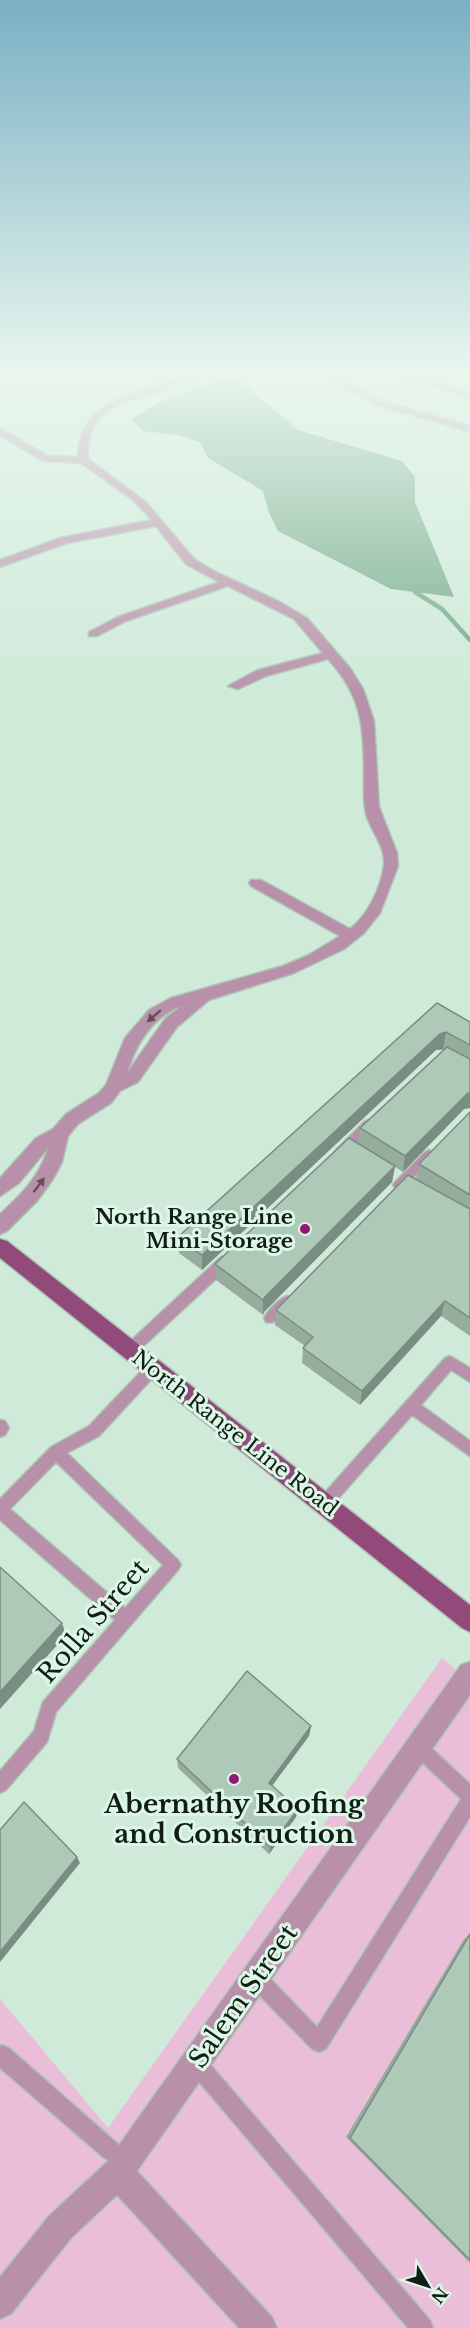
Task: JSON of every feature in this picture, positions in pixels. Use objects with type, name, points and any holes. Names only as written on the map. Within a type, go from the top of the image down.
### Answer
[{"type":"main road","name":"North Range Line Road","points":[[0,1247],[470,1620]]},
{"type":"street","points":[[0,1189],[14,1178],[42,1143],[59,1134],[72,1119],[105,1098],[114,1087],[132,1078],[171,1023],[207,994],[313,961],[350,935],[366,921],[382,898],[391,861],[372,809],[371,740],[368,713],[347,673],[330,656],[301,618],[267,598],[197,566],[177,546],[170,534],[143,504],[111,484]]},
{"type":"street","points":[[0,564],[64,540],[159,522]]},
{"type":"street","points":[[93,634],[122,619],[229,582]]},
{"type":"street","points":[[234,686],[262,673],[330,656]]},
{"type":"street","points":[[256,883],[350,935]]},
{"type":"street","points":[[0,1226],[37,1189],[51,1169],[58,1151],[59,1134]]},
{"type":"street","name":"Salem Street","points":[[0,2303],[196,2063],[470,1674]]},
{"type":"street","points":[[115,2162],[261,2328]]},
{"type":"lane","points":[[329,1163],[351,1149],[378,1116]]},
{"type":"lane","points":[[386,1198],[436,1147]]},
{"type":"lane","points":[[130,1350],[234,1254]]},
{"type":"lane","points":[[271,1318],[296,1293]]},
{"type":"lane","points":[[324,1504],[450,1362],[470,1376]]},
{"type":"lane","points":[[126,1619],[0,1509],[56,1452],[94,1431],[153,1368]]},
{"type":"lane","points":[[410,1405],[470,1449]]},
{"type":"lane","name":"Rolla Street","points":[[0,1784],[41,1736],[49,1708],[173,1565],[56,1452]]},
{"type":"lane","points":[[418,1747],[470,1796]]},
{"type":"lane","points":[[256,1978],[319,2042],[470,1801]]},
{"type":"lane","points":[[1,2055],[115,2162]]},
{"type":"lane","points":[[196,2063],[422,2328]]},
{"type":"shaded area","points":[[251,484],[415,484],[415,502],[454,597],[391,589],[278,531],[269,513],[263,491]]},
{"type":"shaded area","points":[[442,1658],[470,1681],[470,2328],[0,2328],[0,1999],[108,2128]]},
{"type":"building","points":[[437,1003],[470,1022],[470,1045],[446,1032],[440,1034],[202,1255],[177,1238]]},
{"type":"building","points":[[447,1047],[470,1059],[470,1093],[405,1156],[360,1128]]},
{"type":"building","points":[[470,1112],[470,1195],[419,1164]]},
{"type":"building","name":"North Range Line Mini-Storage","points":[[349,1138],[395,1166],[263,1300],[215,1264]]},
{"type":"building","points":[[408,1175],[470,1209],[470,1318],[445,1301],[362,1391],[303,1348],[313,1337],[276,1310]]},
{"type":"building","points":[[0,1567],[62,1623],[0,1692]]},
{"type":"building","name":"Abernathy Roofing and Construction","points":[[247,1671],[311,1726],[269,1783],[298,1809],[270,1847],[177,1759]]},
{"type":"building","points":[[24,1802],[77,1857],[0,1952],[0,1830]]},
{"type":"building","points":[[470,1934],[470,2260],[350,2138]]},
{"type":"waterway","points":[[415,592],[442,609],[470,640]]},
{"type":"place","name":"North Range Line Mini-Storage","points":[[305,1229]]},
{"type":"place","name":"Abernathy Roofing and Construction","points":[[234,1779]]}]
